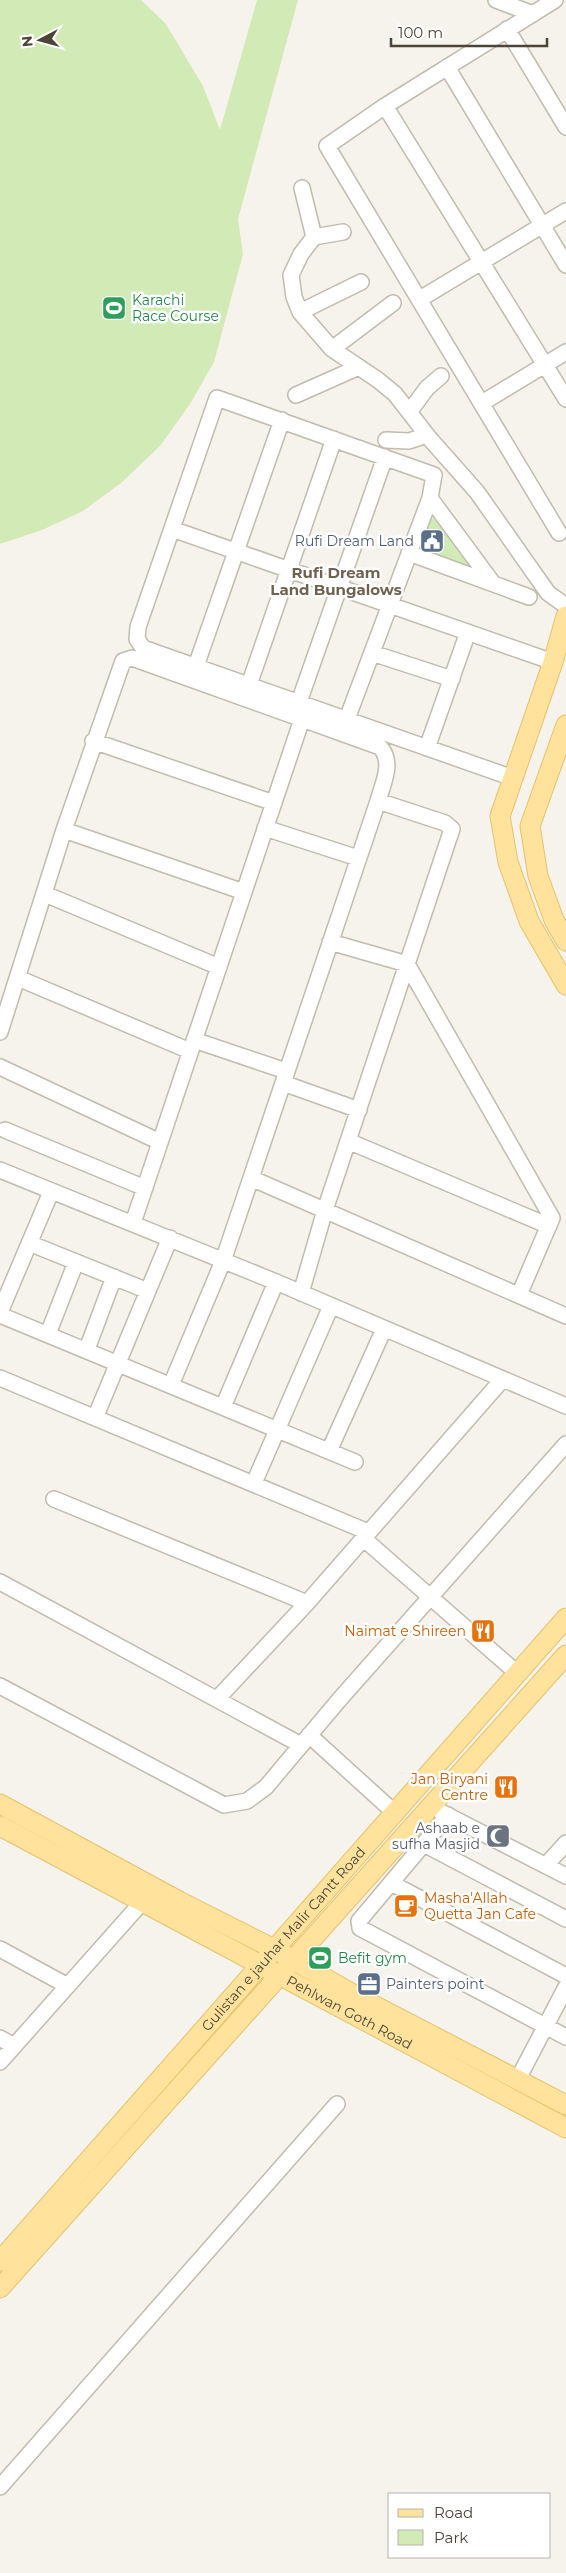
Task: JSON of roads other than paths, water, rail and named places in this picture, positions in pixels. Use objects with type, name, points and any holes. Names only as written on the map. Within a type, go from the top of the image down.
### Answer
[{"type":"main road","points":[[566,616],[553,662],[500,816],[508,862],[529,921],[566,985]]},
{"type":"main road","points":[[566,725],[530,826],[538,876],[560,916],[566,941]]},
{"type":"main road","name":"Gulistan e jauhar Malir Cantt Road","points":[[0,2261],[262,1965],[274,1949],[396,1814],[517,1672],[566,1618]]},
{"type":"main road","name":"Gulistan e jauhar Malir Cantt Road","points":[[0,2288],[566,1655]]},
{"type":"main road","name":"Pehlwan Goth Road","points":[[0,1804],[179,1901],[274,1949],[360,1998],[566,2105]]},
{"type":"main road","name":"Pehlwan Goth Road","points":[[0,1826],[566,2128]]},
{"type":"street","points":[[496,0],[532,14]]},
{"type":"street","points":[[555,0],[385,106],[327,146],[559,533]]},
{"type":"street","points":[[507,29],[566,127]]},
{"type":"street","points":[[447,67],[566,265]]},
{"type":"street","points":[[385,106],[566,399]]},
{"type":"street","points":[[302,188],[314,237]]},
{"type":"street","points":[[420,299],[480,261],[566,211]]},
{"type":"street","points":[[343,232],[314,237],[300,254],[290,276],[294,297],[300,312],[332,349],[378,380],[410,411],[427,435],[477,492],[548,593],[566,606]]},
{"type":"street","points":[[300,312],[361,282]]},
{"type":"street","points":[[332,349],[393,303]]},
{"type":"street","points":[[482,403],[566,352]]},
{"type":"street","points":[[296,395],[359,367]]},
{"type":"street","points":[[410,411],[427,388],[441,376]]},
{"type":"street","points":[[171,1386],[223,1261],[378,801],[388,766],[385,754],[380,747],[303,708],[249,685],[143,648],[137,639],[138,627],[215,399],[220,398],[434,475],[430,498],[347,719]]},
{"type":"street","points":[[196,666],[282,420]]},
{"type":"street","points":[[386,440],[409,441],[427,435]]},
{"type":"street","points":[[249,685],[334,439]]},
{"type":"street","points":[[133,1223],[274,803],[339,586],[385,457]]},
{"type":"street","points":[[430,498],[492,582]]},
{"type":"street","points":[[172,528],[553,662]]},
{"type":"street","points":[[409,553],[529,597]]},
{"type":"street","points":[[428,748],[468,632]]},
{"type":"street","points":[[372,652],[452,679]]},
{"type":"street","points":[[0,1032],[64,830],[123,661],[127,658],[347,719],[512,778]]},
{"type":"street","points":[[94,742],[274,803]]},
{"type":"street","points":[[301,1293],[325,1210],[452,829],[445,823],[378,801]]},
{"type":"street","points":[[265,828],[358,858]]},
{"type":"street","points":[[64,830],[244,892]]},
{"type":"street","points":[[45,894],[219,967]]},
{"type":"street","points":[[330,942],[407,964],[552,1218],[519,1295]]},
{"type":"street","points":[[18,978],[192,1045],[285,1077],[358,1110]]},
{"type":"street","points":[[0,1067],[160,1142]]},
{"type":"street","points":[[5,1130],[145,1188]]},
{"type":"street","points":[[348,1141],[549,1226]]},
{"type":"street","points":[[0,1170],[276,1282],[566,1406]]},
{"type":"street","points":[[251,1178],[566,1316]]},
{"type":"street","points":[[51,1192],[29,1243],[4,1290],[0,1314],[355,1462]]},
{"type":"street","points":[[95,1418],[170,1238]]},
{"type":"street","points":[[29,1243],[148,1291]]},
{"type":"street","points":[[48,1334],[76,1262]]},
{"type":"street","points":[[87,1349],[114,1277]]},
{"type":"street","points":[[223,1407],[276,1282]]},
{"type":"street","points":[[254,1483],[331,1306]]},
{"type":"street","points":[[329,1451],[384,1329]]},
{"type":"street","points":[[0,1378],[254,1483],[365,1535],[430,1597],[517,1672]]},
{"type":"street","points":[[217,1699],[307,1603],[502,1380]]},
{"type":"street","points":[[0,1686],[224,1805],[247,1801],[266,1788],[305,1740],[566,1444]]},
{"type":"street","points":[[54,1499],[307,1603]]},
{"type":"street","points":[[0,1582],[217,1699],[305,1740],[396,1814]]},
{"type":"street","points":[[431,1807],[566,1876]]},
{"type":"street","points":[[448,1815],[359,1921],[363,1932],[566,2037]]},
{"type":"street","points":[[546,1865],[566,1843]]},
{"type":"street","points":[[424,1844],[566,1919]]},
{"type":"street","points":[[391,1883],[566,1976]]},
{"type":"street","points":[[0,2062],[66,1985],[143,1902]]},
{"type":"street","points":[[0,1949],[66,1985]]},
{"type":"street","points":[[518,2079],[566,1987]]},
{"type":"street","points":[[0,2038],[14,2046]]},
{"type":"street","points":[[0,2487],[338,2104]]},
{"type":"place","name":"Karachi Race Course","points":[[114,308]]},
{"type":"place","name":"Rufi Dream Land","points":[[432,541]]},
{"type":"place","name":"Naimat e Shireen","points":[[483,1631]]},
{"type":"place","name":"Jan Biryani Centre","points":[[506,1787]]},
{"type":"place","name":"Ashaab e sufha Masjid","points":[[498,1836]]},
{"type":"place","name":"Masha'Allah Quetta Jan Cafe","points":[[406,1906]]},
{"type":"place","name":"Befit gym","points":[[320,1958]]},
{"type":"place","name":"Painters point","points":[[369,1984]]},
{"type":"district","name":"Rufi Dream Land Bungalows","points":[[336,580]]}]
